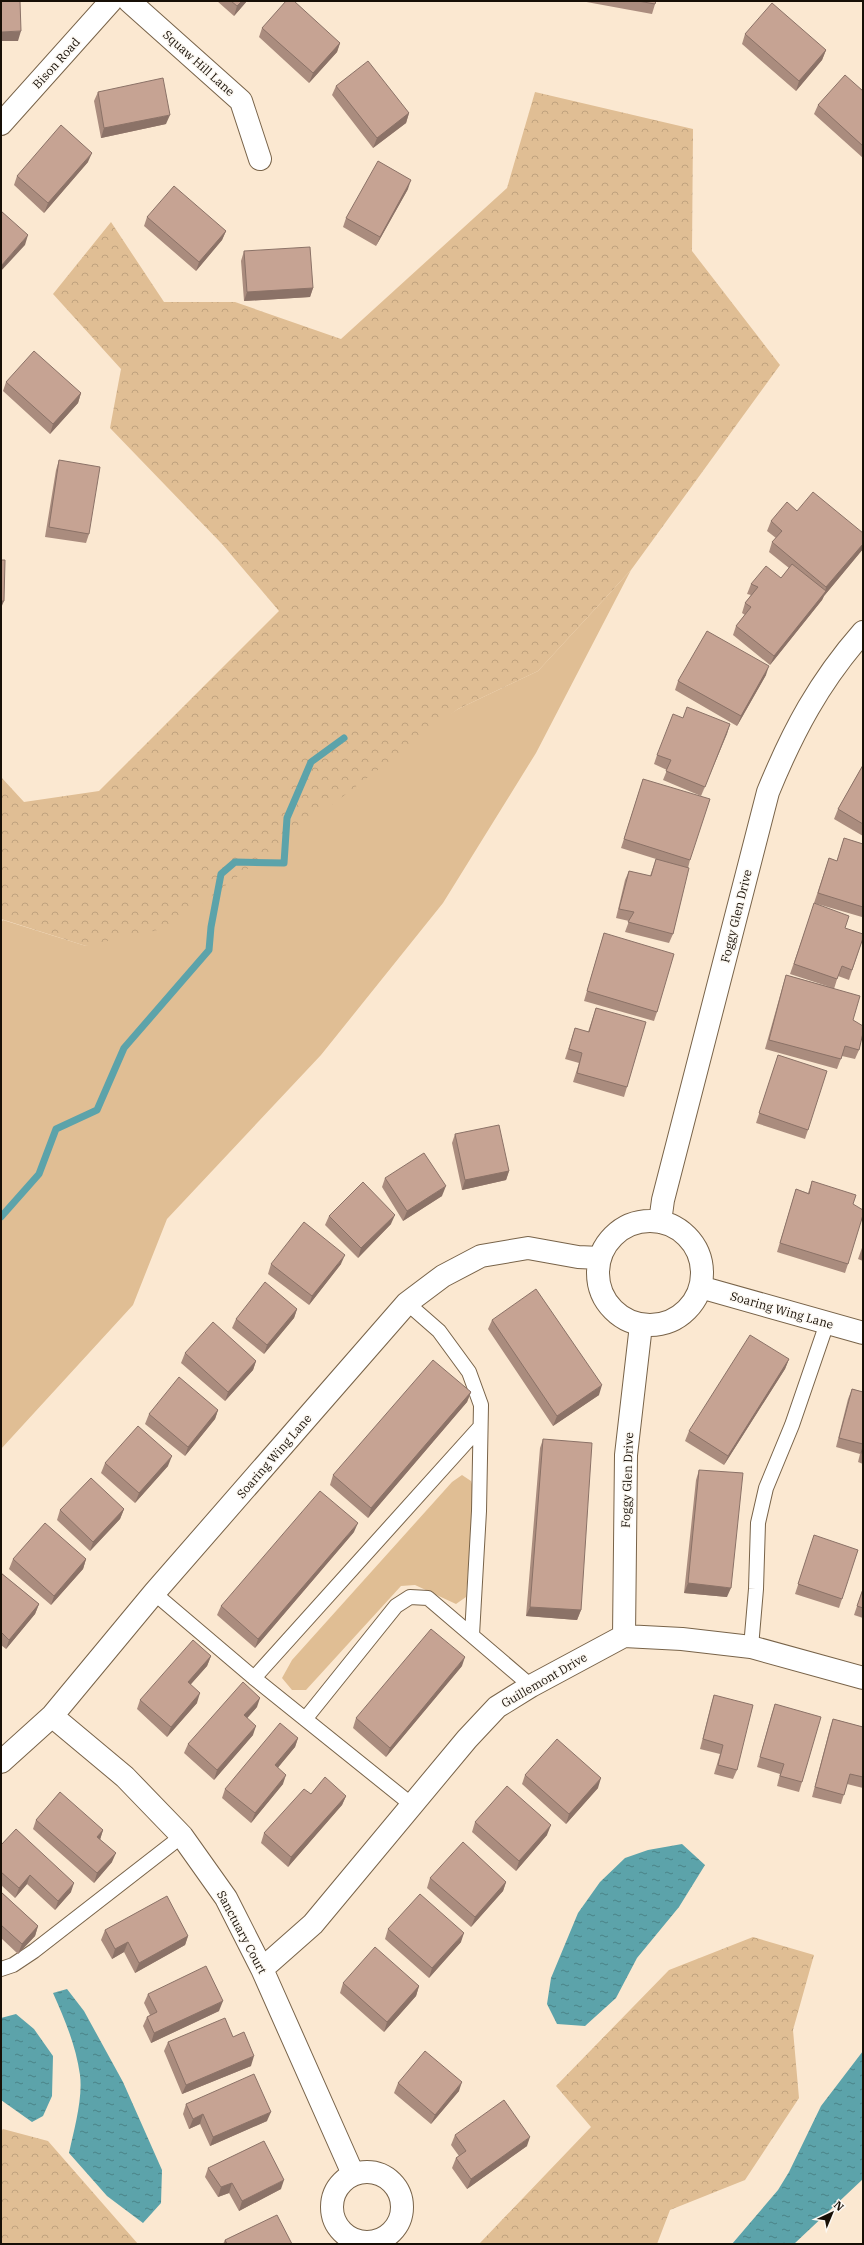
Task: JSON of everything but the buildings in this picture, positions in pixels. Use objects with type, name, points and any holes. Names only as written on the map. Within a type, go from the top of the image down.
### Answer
[{"type":"street","name":"Bison Road","points":[[1,124],[111,1]]},
{"type":"street","name":"Squaw Hill Lane","points":[[130,1],[241,101],[260,159]]},
{"type":"street","name":"Foggy Glen Drive","points":[[660,1222],[662,1200],[768,792],[788,742],[809,705],[838,661],[863,632]]},
{"type":"street","points":[[645,1221],[660,1222],[676,1228],[689,1239],[698,1254],[702,1270],[700,1287],[694,1301],[678,1317],[656,1325],[641,1325],[624,1319],[610,1308],[601,1293],[597,1275],[600,1258],[606,1244],[617,1233],[630,1225],[645,1221]]},
{"type":"street","name":"Soaring Wing Lane","points":[[1,1762],[52,1716],[154,1593],[407,1303],[443,1276],[482,1256],[528,1248],[578,1257],[600,1258]]},
{"type":"street","name":"Soaring Wing Lane","points":[[700,1287],[863,1333]]},
{"type":"street","name":"Foggy Glen Drive","points":[[624,1636],[626,1455],[641,1325]]},
{"type":"street","points":[[624,1636],[682,1639],[751,1647],[863,1678]]},
{"type":"street","name":"Guillemont Drive","points":[[262,1969],[313,1924],[467,1739],[497,1707],[531,1686],[624,1636]]},
{"type":"street","name":"Sanctuary Court","points":[[52,1716],[125,1777],[182,1836],[226,1898],[262,1969],[353,2174]]},
{"type":"lane","points":[[407,1303],[439,1331],[469,1372],[481,1405],[479,1511],[472,1636]]},
{"type":"lane","points":[[751,1647],[758,1523],[766,1488],[792,1425],[827,1323]]},
{"type":"lane","points":[[254,1678],[480,1427]]},
{"type":"lane","points":[[154,1593],[254,1678],[412,1804]]},
{"type":"lane","points":[[306,1718],[396,1606],[410,1597],[428,1598],[531,1686]]},
{"type":"lane","points":[[1,1969],[13,1965],[34,1950],[182,1836]]},
{"type":"green space","points":[[535,92],[693,129],[692,251],[780,365],[631,570],[538,671],[458,709],[171,927],[86,946],[1,919],[1,777],[24,802],[99,791],[279,611],[222,544],[110,428],[121,369],[53,294],[111,222],[164,302],[235,302],[341,339],[507,188]]},
{"type":"green space","points":[[631,570],[536,753],[443,903],[321,1055],[167,1219],[133,1305],[1,1449],[1,923],[3,920],[86,946],[458,709],[538,671]]},
{"type":"green space","points":[[462,1475],[471,1481],[474,1491],[466,1597],[456,1604],[415,1585],[401,1586],[306,1690],[292,1690],[282,1678],[292,1660],[452,1482]]},
{"type":"green space","points":[[753,1937],[814,1955],[793,2030],[799,2098],[745,2180],[670,2210],[657,2244],[479,2244],[591,2127],[556,2086],[669,1970]]},
{"type":"green space","points":[[3,2129],[48,2141],[138,2244],[1,2244],[1,2132]]},
{"type":"water","points":[[682,1844],[705,1865],[679,1907],[637,1958],[616,1998],[585,2026],[557,2024],[547,2004],[551,1978],[578,1913],[600,1882],[625,1858],[648,1850]]},
{"type":"water","points":[[67,1989],[84,2011],[123,2082],[162,2170],[161,2203],[143,2223],[107,2196],[69,2153],[79,2104],[81,2084],[73,2043],[53,1993]]},
{"type":"water","points":[[16,2014],[34,2029],[53,2056],[52,2096],[43,2116],[32,2122],[1,2100],[1,2018]]},
{"type":"water","points":[[863,2051],[863,2179],[794,2244],[732,2244],[778,2190],[789,2172],[821,2106]]},
{"type":"waterway","points":[[1,1217],[39,1174],[56,1129],[97,1110],[124,1048],[209,950],[211,927],[221,874],[235,862],[284,863],[287,818],[311,762],[344,738]]}]
